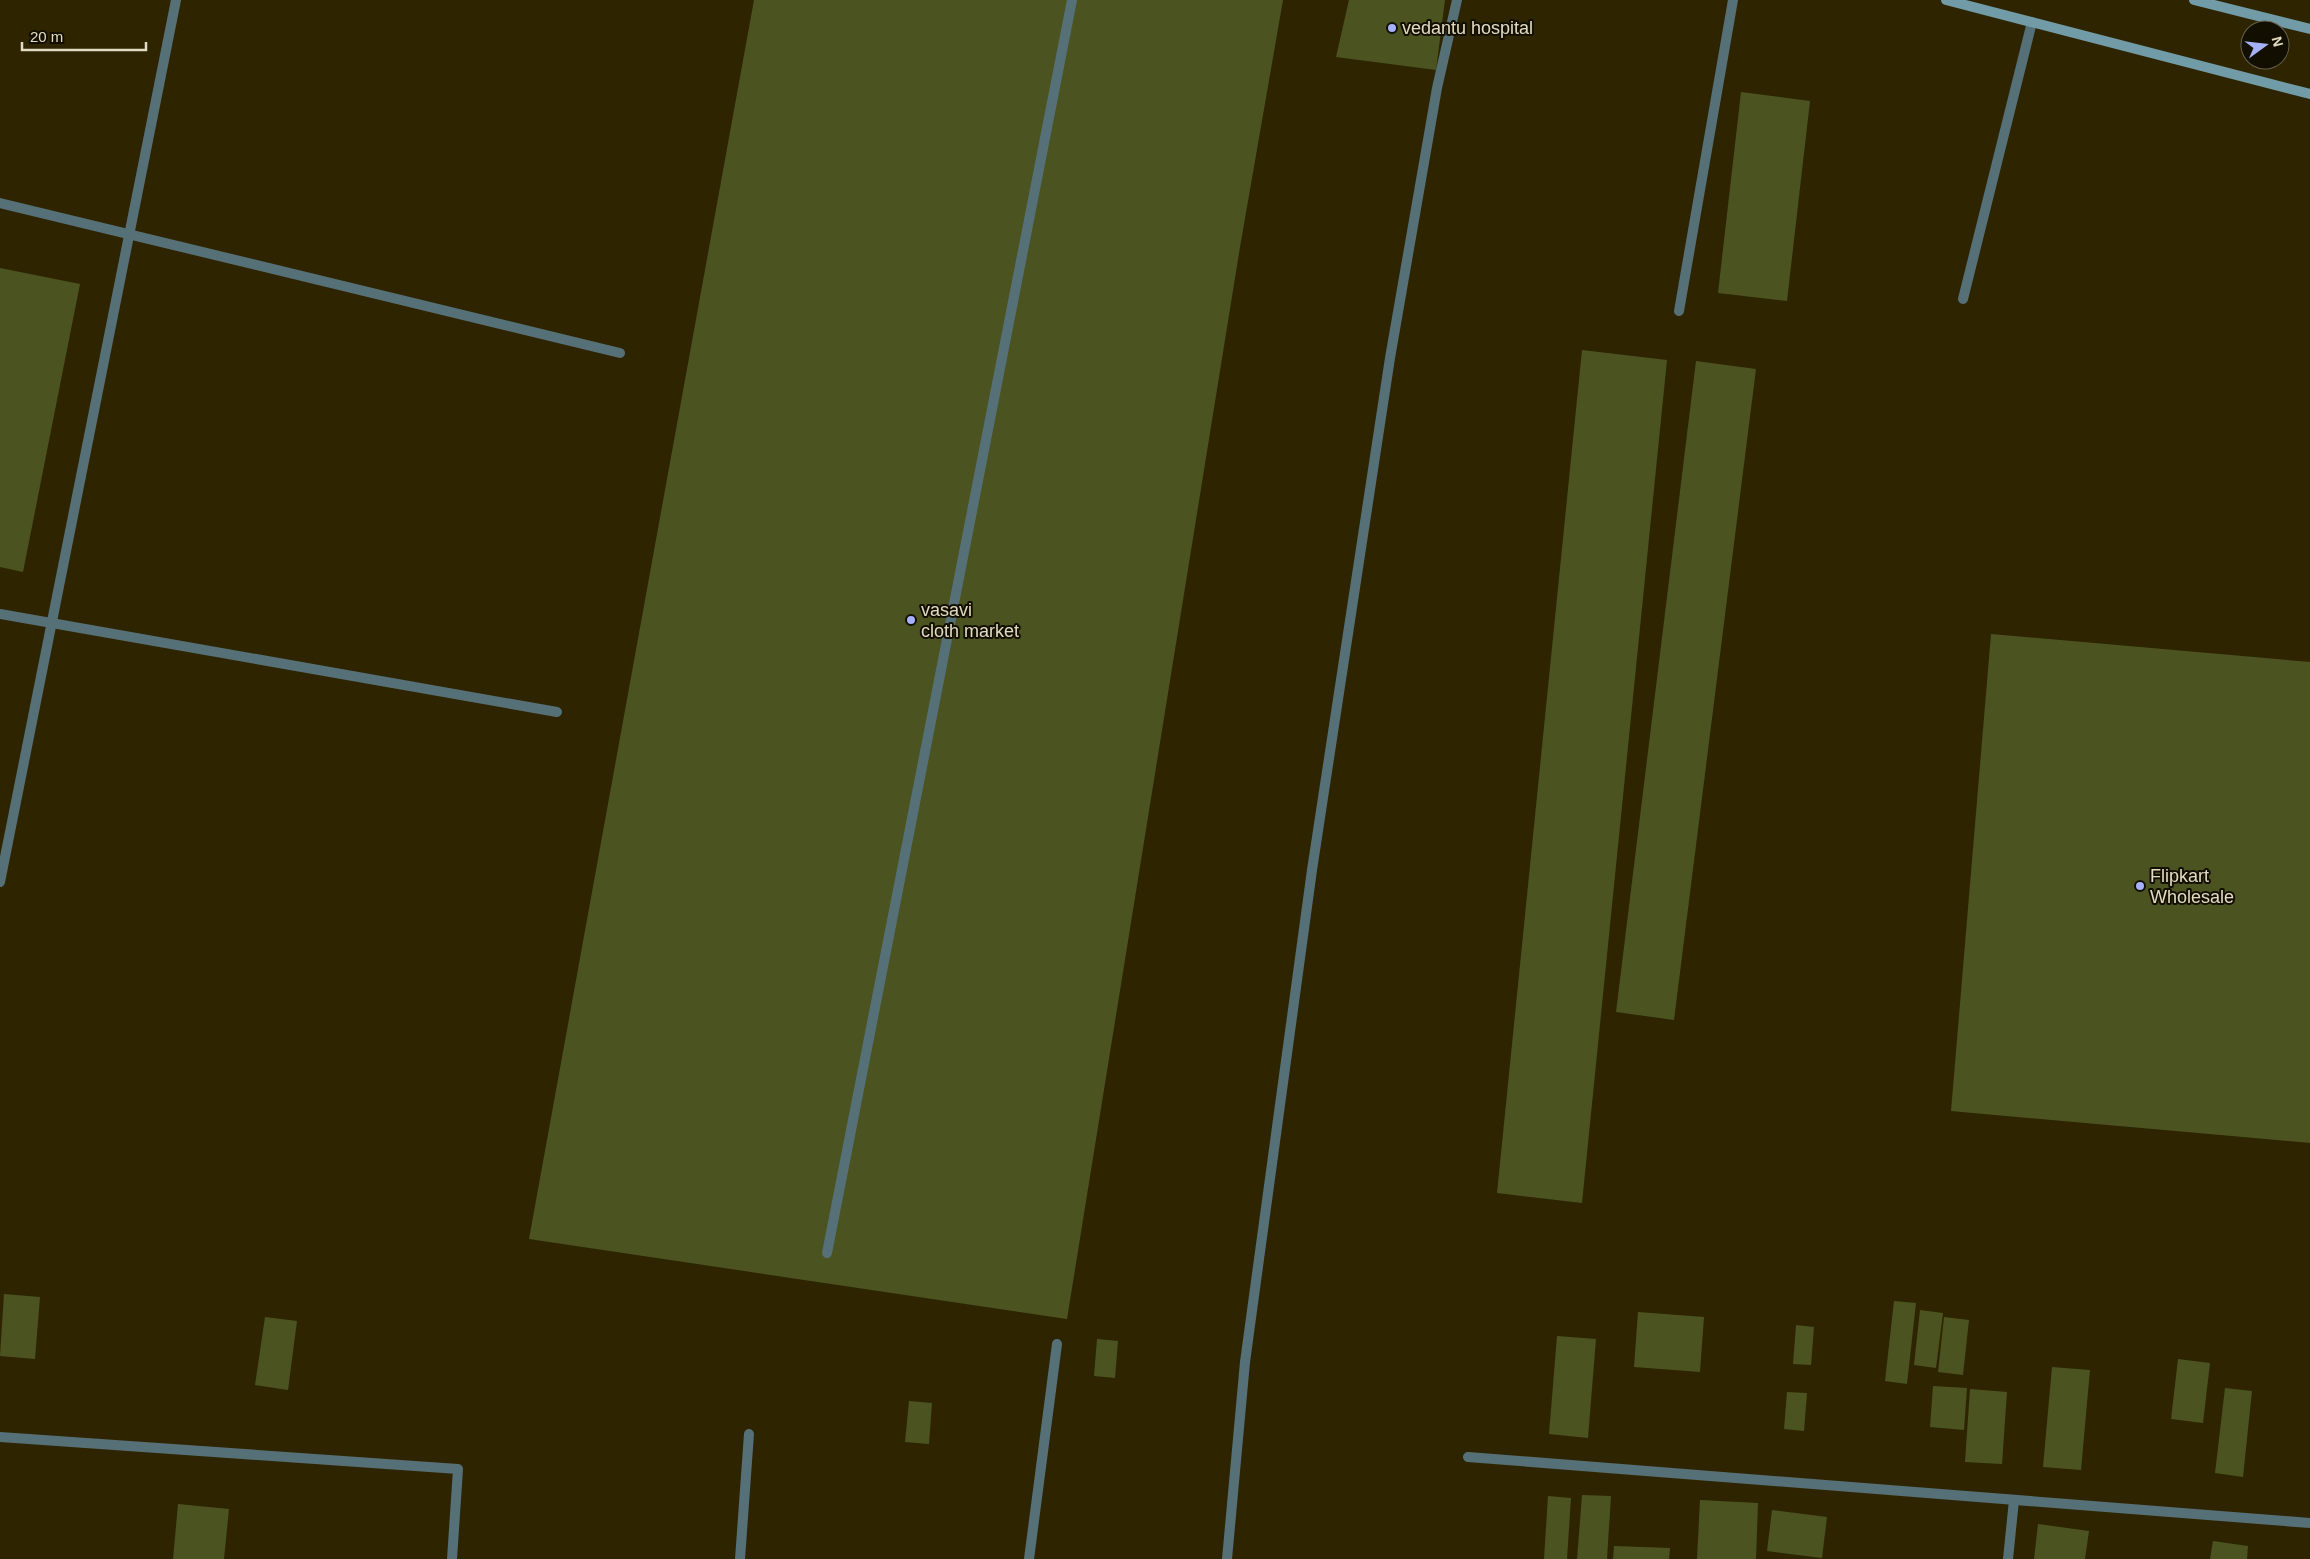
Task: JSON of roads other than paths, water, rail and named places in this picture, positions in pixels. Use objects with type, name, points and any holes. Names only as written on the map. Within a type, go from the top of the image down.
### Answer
[{"type":"main road","points":[[1946,0],[2310,94]]},
{"type":"main road","points":[[2194,0],[2310,29]]},
{"type":"street","points":[[0,882],[176,0]]},
{"type":"street","points":[[827,1253],[1072,0]]},
{"type":"street","points":[[1227,1559],[1245,1362],[1312,870],[1390,358],[1438,88],[1457,0]]},
{"type":"street","points":[[1679,312],[1734,0]]},
{"type":"street","points":[[1963,299],[2032,22]]},
{"type":"street","points":[[0,203],[620,353]]},
{"type":"street","points":[[0,614],[557,712]]},
{"type":"street","points":[[1029,1559],[1057,1344]]},
{"type":"street","points":[[740,1559],[749,1434]]},
{"type":"street","points":[[0,1437],[458,1469],[452,1559]]},
{"type":"street","points":[[1468,1457],[2310,1523]]},
{"type":"street","points":[[2008,1559],[2014,1500]]},
{"type":"place","name":"vedantu hospital","points":[[1392,28]]},
{"type":"place","name":"vasavi cloth market","points":[[911,620]]},
{"type":"place","name":"Flipkart Wholesale","points":[[2140,886]]}]
